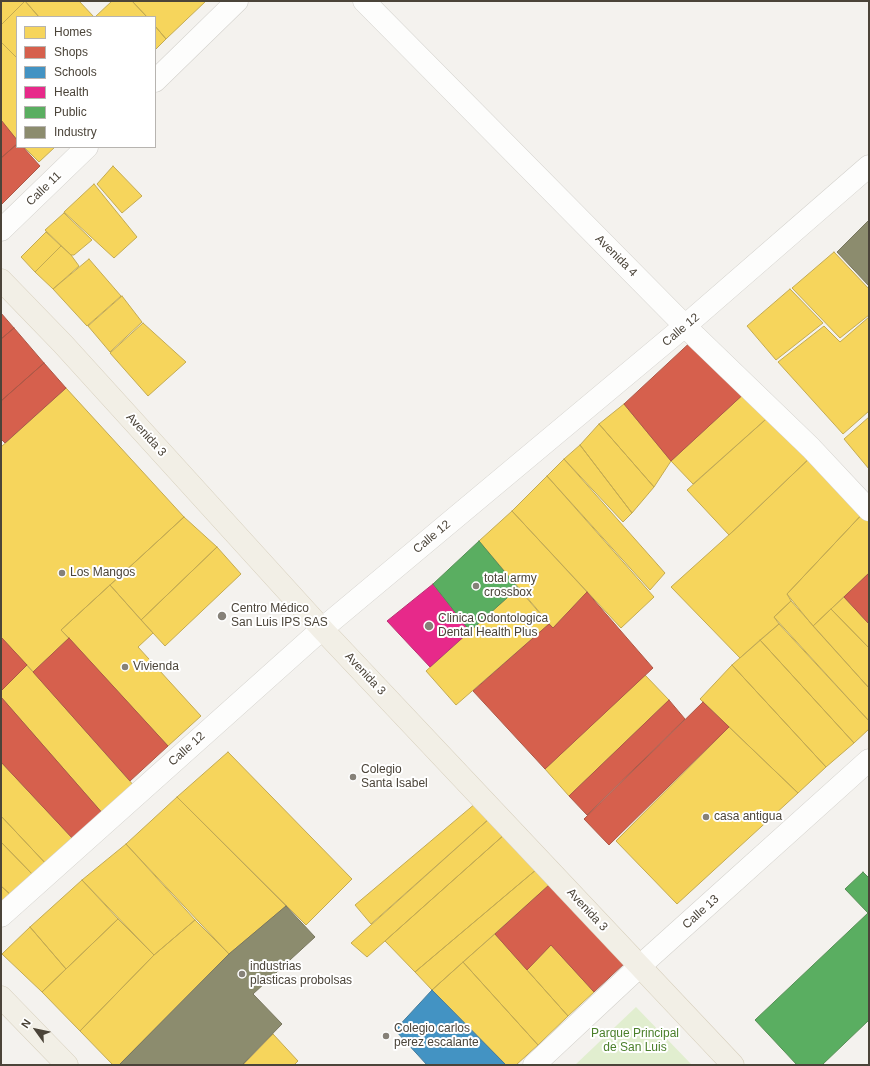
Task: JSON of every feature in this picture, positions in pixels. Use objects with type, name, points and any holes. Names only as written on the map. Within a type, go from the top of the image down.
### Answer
[{"type":"main road","name":"Avenida 3","points":[[1,280],[68,350],[322,629],[732,1065]]},
{"type":"main road","points":[[1,997],[67,1065]]},
{"type":"street","points":[[156,80],[237,1]]},
{"type":"street","name":"Avenida 4","points":[[364,1],[686,325],[696,337],[811,448],[869,510]]},
{"type":"street","name":"Calle 11","points":[[1,230],[86,148]]},
{"type":"street","name":"Calle 12","points":[[1,916],[322,629],[686,325],[869,166]]},
{"type":"street","name":"Calle 13","points":[[534,1065],[640,966],[869,760]]},
{"type":"green space","name":"Parque Principal de San Luis","points":[[636,1007],[692,1065],[575,1065]]},
{"type":"building: Homes","points":[[1,1],[25,1],[1,25]]},
{"type":"building: Homes","points":[[25,1],[79,1],[93,16],[38,16]]},
{"type":"building: Homes","points":[[25,1],[38,16],[16,16],[16,57],[1,42],[1,25]]},
{"type":"building: Homes","points":[[112,1],[132,1],[146,16],[96,16]]},
{"type":"building: Homes","points":[[132,1],[206,1],[166,39],[156,27],[156,16],[146,16]]},
{"type":"building: Homes","points":[[156,27],[166,39],[156,49]]},
{"type":"building: Homes","points":[[1,42],[16,57],[16,139],[1,120]]},
{"type":"building: Homes","points":[[25,148],[54,148],[39,162]]},
{"type":"building: Homes","points":[[113,166],[142,196],[122,213],[97,184]]},
{"type":"building: Homes","points":[[94,184],[137,237],[114,258],[64,212]]},
{"type":"building: Homes","points":[[64,213],[92,240],[74,255],[71,255],[45,230]]},
{"type":"building: Homes","points":[[46,232],[61,246],[35,272],[21,257]]},
{"type":"building: Homes","points":[[61,246],[71,255],[79,266],[53,289],[35,272]]},
{"type":"building: Homes","points":[[834,252],[869,289],[869,315],[840,338],[792,288]]},
{"type":"building: Homes","points":[[89,259],[121,296],[87,326],[53,289]]},
{"type":"building: Homes","points":[[790,289],[823,323],[776,360],[747,326]]},
{"type":"building: Homes","points":[[122,296],[142,322],[110,352],[88,326]]},
{"type":"building: Homes","points":[[869,317],[869,411],[843,434],[778,362],[824,326],[840,342]]},
{"type":"building: Homes","points":[[143,323],[186,362],[148,396],[110,353]]},
{"type":"building: Homes","name":"Los Mangos","points":[[66,388],[184,517],[61,630],[69,638],[33,672],[1,637],[1,447]]},
{"type":"building: Homes","points":[[748,390],[774,412],[693,484],[671,461]]},
{"type":"building: Homes","points":[[624,404],[671,461],[654,487],[599,424]]},
{"type":"building: Homes","points":[[774,412],[815,453],[729,535],[687,490]]},
{"type":"building: Homes","points":[[869,417],[869,469],[844,439]]},
{"type":"building: Homes","points":[[599,424],[654,487],[632,513],[580,445]]},
{"type":"building: Homes","points":[[580,445],[632,513],[623,522],[564,459]]},
{"type":"building: Homes","points":[[815,453],[867,509],[787,594],[791,601],[774,617],[779,624],[740,658],[671,587],[741,524]]},
{"type":"building: Homes","points":[[564,459],[665,573],[650,590],[547,476]]},
{"type":"building: Homes","points":[[547,476],[654,597],[621,628],[512,511]]},
{"type":"building: Homes","points":[[867,509],[869,511],[869,573],[813,626],[787,594]]},
{"type":"building: Homes","points":[[512,511],[587,592],[553,628],[479,541]]},
{"type":"building: Homes","points":[[184,517],[217,547],[141,620],[110,585]]},
{"type":"building: Homes","name":"Vivienda","points":[[217,547],[241,574],[165,646],[141,620]]},
{"type":"building: Homes","name":"Vivienda","points":[[110,585],[153,633],[138,647],[201,716],[168,746],[61,630]]},
{"type":"building: Homes","points":[[518,588],[549,624],[456,705],[426,671]]},
{"type":"building: Homes","points":[[844,597],[869,624],[869,648],[831,609]]},
{"type":"building: Homes","points":[[791,601],[869,688],[869,721],[774,617]]},
{"type":"building: Homes","points":[[831,609],[869,648],[869,688],[813,626]]},
{"type":"building: Homes","points":[[779,624],[869,721],[869,729],[854,743],[760,640]]},
{"type":"building: Homes","points":[[760,640],[854,743],[826,767],[732,665]]},
{"type":"building: Homes","points":[[27,665],[135,787],[104,815],[1,697],[1,691]]},
{"type":"building: Homes","points":[[732,665],[826,767],[798,793],[700,699]]},
{"type":"building: Homes","points":[[645,675],[669,700],[569,796],[545,769]]},
{"type":"building: Homes","name":"casa antigua","points":[[729,727],[798,793],[677,904],[616,841]]},
{"type":"building: Homes","points":[[228,752],[352,879],[306,925],[177,797]]},
{"type":"building: Homes","points":[[1,762],[74,840],[48,866],[1,816]]},
{"type":"building: Homes","points":[[177,797],[286,906],[229,954],[126,844]]},
{"type":"building: Homes","points":[[476,803],[490,818],[371,924],[355,905]]},
{"type":"building: Homes","points":[[1,816],[48,866],[33,875],[1,842]]},
{"type":"building: Homes","points":[[490,818],[505,834],[367,957],[351,943]]},
{"type":"building: Homes","points":[[505,834],[537,869],[415,972],[385,941]]},
{"type":"building: Homes","points":[[1,842],[33,875],[12,896],[1,886]]},
{"type":"building: Homes","points":[[126,844],[195,920],[154,955],[82,880]]},
{"type":"building: Homes","points":[[537,869],[549,885],[432,990],[415,972]]},
{"type":"building: Homes","points":[[82,880],[118,919],[66,969],[30,927]]},
{"type":"building: Homes","points":[[1,886],[12,896],[1,906]]},
{"type":"building: Homes","points":[[118,919],[154,955],[80,1031],[42,992]]},
{"type":"building: Homes","points":[[195,920],[229,954],[119,1065],[113,1065],[80,1031],[154,955]]},
{"type":"building: Homes","points":[[30,927],[66,969],[42,992],[2,954]]},
{"type":"building: Homes","points":[[495,934],[568,1016],[538,1045],[463,962]]},
{"type":"building: Homes","points":[[551,945],[594,992],[568,1016],[527,970]]},
{"type":"building: Homes","points":[[463,962],[538,1045],[516,1065],[506,1065],[432,990]]},
{"type":"building: Homes","points":[[273,1034],[298,1061],[294,1065],[243,1065]]},
{"type":"building: Shops","points":[[1,120],[16,139],[16,145],[1,158]]},
{"type":"building: Shops","points":[[16,145],[16,148],[24,148],[40,166],[1,205],[1,158]]},
{"type":"building: Shops","points":[[1,313],[14,328],[1,339]]},
{"type":"building: Shops","points":[[14,328],[44,363],[1,401],[1,339]]},
{"type":"building: Shops","points":[[696,337],[748,390],[671,461],[624,404]]},
{"type":"building: Shops","points":[[44,363],[66,388],[5,443],[1,439],[1,401]]},
{"type":"building: Shops","points":[[869,573],[869,624],[844,597]]},
{"type":"building: Shops","points":[[587,592],[653,668],[545,769],[473,691],[549,624],[553,628]]},
{"type":"building: Shops","points":[[1,637],[27,665],[1,691]]},
{"type":"building: Shops","points":[[69,638],[168,746],[130,781],[33,672]]},
{"type":"building: Shops","points":[[1,697],[104,815],[74,840],[1,762]]},
{"type":"building: Shops","points":[[669,700],[685,719],[587,815],[569,796]]},
{"type":"building: Shops","points":[[703,702],[729,727],[609,845],[584,819]]},
{"type":"building: Shops","points":[[549,885],[626,962],[594,992],[551,945],[527,970],[495,934]]},
{"type":"building: Schools","points":[[432,990],[506,1065],[427,1065],[395,1030]]},
{"type":"building: Health","name":"Clinica Odontologica Dental Health Plus","points":[[433,584],[470,631],[430,667],[387,621]]},
{"type":"building: Public","name":"total army crossbox","points":[[479,541],[518,588],[470,631],[433,584]]},
{"type":"building: Public","points":[[863,872],[869,878],[869,1020],[822,1065],[797,1065],[755,1020],[868,913],[845,889]]},
{"type":"building: Industry","points":[[869,220],[869,286],[837,252]]},
{"type":"building: Industry","name":"industrias plasticas probolsas","points":[[286,906],[315,937],[253,994],[282,1024],[242,1065],[119,1065],[229,954]]},
{"type":"place","name":"Los Mangos","points":[[62,573]]},
{"type":"place","name":"total army crossbox","points":[[476,586]]},
{"type":"place","name":"Centro Médico San Luis IPS SAS","points":[[222,616]]},
{"type":"place","name":"Clinica Odontologica Dental Health Plus","points":[[429,626]]},
{"type":"place","name":"Vivienda","points":[[125,667]]},
{"type":"place","name":"Colegio Santa Isabel","points":[[353,777]]},
{"type":"place","name":"casa antigua","points":[[706,817]]},
{"type":"place","name":"industrias plasticas probolsas","points":[[242,974]]},
{"type":"place","name":"Colegio carlos perez escalante","points":[[386,1036]]}]
